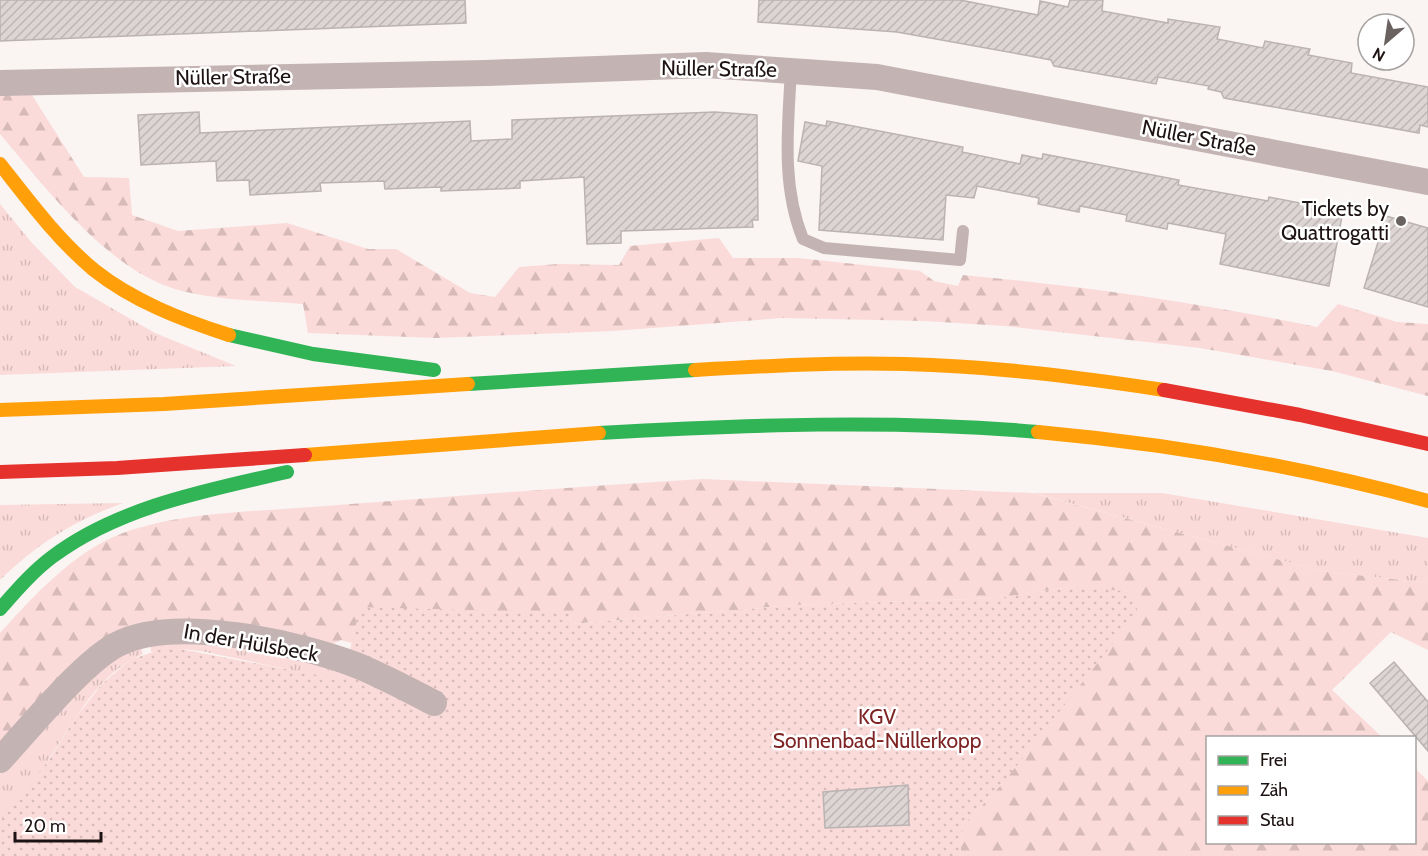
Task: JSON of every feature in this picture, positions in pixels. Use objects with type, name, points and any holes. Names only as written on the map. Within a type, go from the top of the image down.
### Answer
[{"type":"highway","points":[[0,164],[43,218],[92,268],[150,305],[218,334],[330,358],[451,372],[597,375]]},
{"type":"highway","points":[[0,410],[597,375],[740,368],[906,364],[1029,373],[1228,399],[1320,417],[1428,444]]},
{"type":"highway","points":[[0,472],[197,463],[623,432],[796,425],[936,426],[1072,434],[1198,450],[1318,472],[1428,501]]},
{"type":"highway","points":[[0,609],[18,588],[58,553],[97,530],[137,513],[197,493],[387,448]]},
{"type":"street","name":"Nüller Straße","points":[[0,83],[486,73],[706,65],[791,70],[877,77],[1428,182]]},
{"type":"street","name":"In der Hülsbeck","points":[[0,760],[99,657],[127,640],[158,631],[194,631],[304,650],[354,665],[434,703]]},
{"type":"lane","points":[[791,70],[788,183],[794,219],[802,239],[824,248],[960,260],[963,231]]},
{"type":"green space","points":[[0,90],[30,92],[84,177],[129,178],[132,215],[178,231],[287,223],[368,249],[396,249],[470,293],[495,297],[519,267],[558,264],[619,265],[630,246],[719,238],[733,258],[798,258],[920,271],[934,281],[958,286],[963,275],[1052,284],[1185,303],[1317,327],[1338,304],[1397,322],[1428,324],[1428,396],[1332,371],[1200,348],[1005,326],[925,321],[782,318],[613,331],[436,338],[308,333],[303,304],[220,298],[188,292],[147,277],[123,262],[77,222],[0,134]]},
{"type":"green space","points":[[0,204],[32,243],[75,287],[155,333],[236,366],[0,375]]},
{"type":"green space","points":[[702,479],[1032,493],[1321,571],[1428,583],[1428,650],[1391,632],[1332,690],[1381,736],[1206,736],[1206,844],[1416,844],[1416,769],[1428,781],[1428,856],[960,856],[963,825],[1003,783],[1076,586],[999,598],[795,605],[571,624],[570,614],[352,643],[341,640],[328,646],[188,620],[163,620],[0,746],[0,633],[56,576],[105,541],[145,526],[216,514]]},
{"type":"green space","points":[[1033,493],[1162,493],[1428,538],[1428,583],[1321,571]]},
{"type":"green space","points":[[123,503],[57,534],[28,555],[0,580],[0,505]]},
{"type":"green space","name":"KGV Sonnenbad-Nüllerkopp","points":[[1076,586],[1131,592],[1138,612],[1003,783],[963,825],[960,856],[0,856],[0,820],[49,760],[76,717],[102,684],[130,660],[159,650],[180,649],[343,680],[360,607],[570,613],[571,624],[795,605],[999,598]]},
{"type":"green space","points":[[160,640],[239,647],[346,670],[343,681],[201,651],[180,649],[151,652],[150,642]]},
{"type":"green space","points":[[140,645],[143,654],[127,662],[100,685],[32,783],[0,820],[0,774],[102,667]]},
{"type":"building","points":[[0,0],[465,0],[466,23],[0,41]]},
{"type":"building","points":[[759,0],[960,0],[1038,15],[1040,1],[1068,7],[1070,0],[1103,0],[1102,11],[1168,23],[1168,19],[1220,27],[1217,39],[1263,48],[1265,41],[1310,49],[1308,55],[1352,63],[1351,73],[1428,87],[1428,127],[1420,125],[1419,133],[1224,98],[1221,92],[1208,89],[1209,86],[1158,77],[1156,84],[1054,66],[1051,60],[897,32],[758,22]]},
{"type":"building","points":[[199,112],[200,133],[470,121],[471,141],[512,139],[512,120],[715,112],[757,115],[758,220],[752,220],[753,227],[621,231],[621,243],[587,244],[584,177],[520,181],[520,188],[441,191],[441,187],[385,189],[384,181],[320,183],[321,191],[250,195],[249,180],[217,181],[216,161],[141,165],[138,115]]},
{"type":"building","points":[[827,121],[963,147],[962,152],[1020,164],[1022,155],[1042,159],[1043,154],[1179,180],[1178,185],[1268,201],[1269,197],[1316,206],[1316,211],[1342,216],[1329,286],[1220,264],[1226,234],[1168,223],[1167,229],[1126,221],[1127,215],[1080,206],[1079,212],[1038,204],[1039,198],[977,186],[974,198],[946,195],[943,240],[819,230],[822,166],[798,161],[805,122],[826,126]]},
{"type":"building","points":[[1386,216],[1428,228],[1428,307],[1364,288]]},
{"type":"building","points":[[1394,662],[1428,702],[1428,751],[1416,736],[1370,683]]},
{"type":"building","points":[[908,785],[909,825],[825,828],[823,792]]},
{"type":"traffic: fast","points":[[229,335],[313,354],[434,370]]},
{"type":"traffic: fast","points":[[468,384],[695,370]]},
{"type":"traffic: fast","points":[[599,433],[873,424],[1038,432]]},
{"type":"traffic: fast","points":[[0,609],[24,582],[52,557],[105,525],[165,502],[287,472]]},
{"type":"traffic: slow","points":[[0,164],[56,233],[94,270],[141,300],[229,335]]},
{"type":"traffic: slow","points":[[695,370],[826,364],[938,365],[1035,373],[1164,390]]},
{"type":"traffic: slow","points":[[0,410],[164,404],[468,384]]},
{"type":"traffic: slow","points":[[1038,432],[1137,443],[1234,458],[1332,477],[1428,501]]},
{"type":"traffic: slow","points":[[305,455],[599,433]]},
{"type":"traffic: jam","points":[[1164,390],[1300,415],[1428,444]]},
{"type":"traffic: jam","points":[[0,472],[117,468],[305,455]]},
{"type":"place","name":"Tickets by Quattrogatti","points":[[1401,221]]}]
